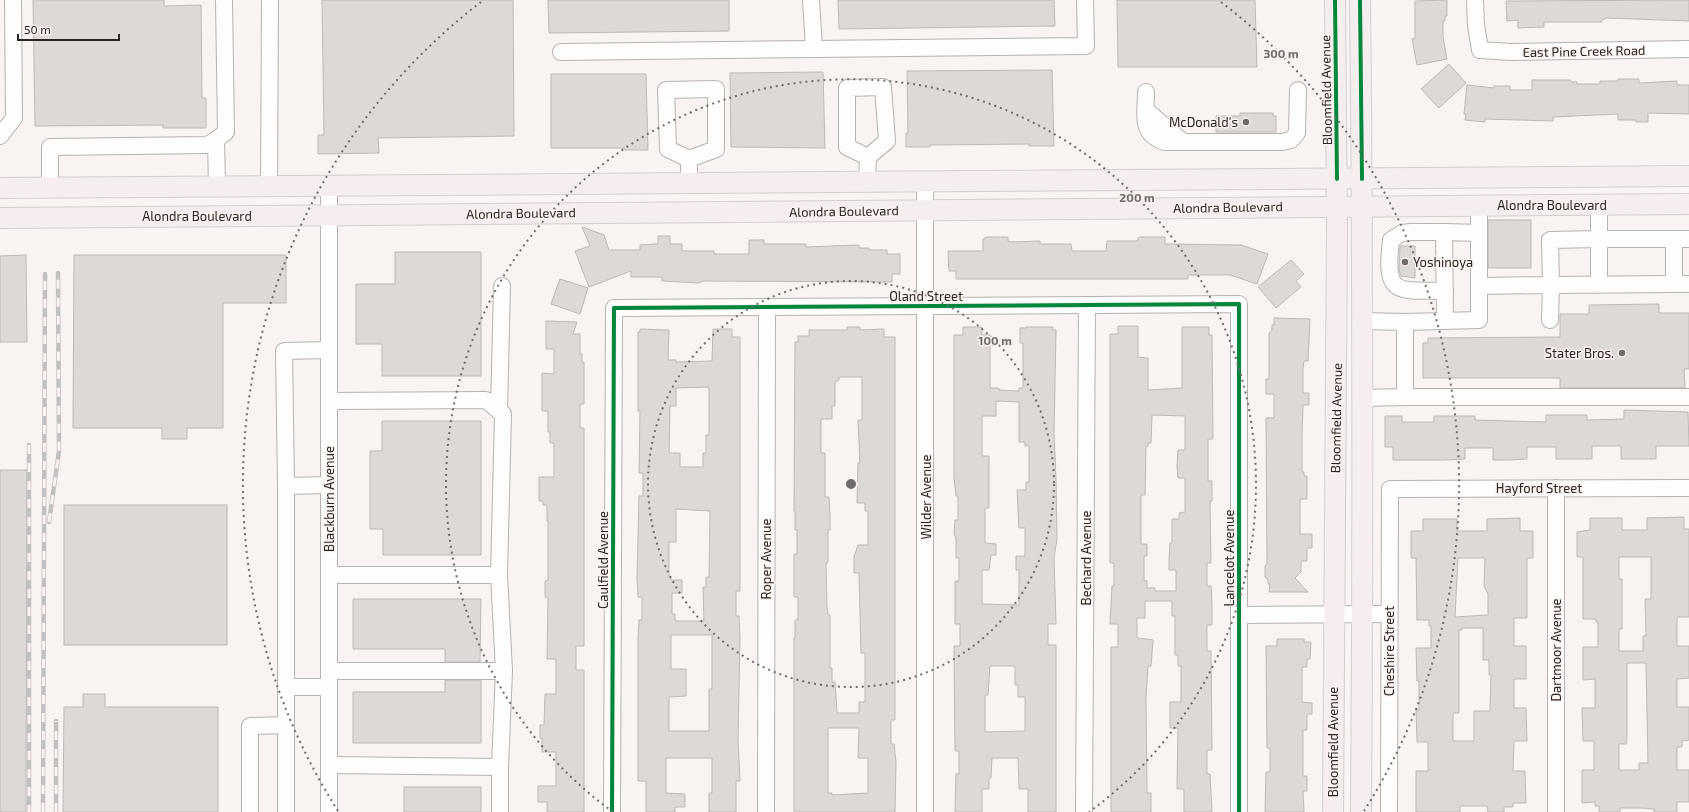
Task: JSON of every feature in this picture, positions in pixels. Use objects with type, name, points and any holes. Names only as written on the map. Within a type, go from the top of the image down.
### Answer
[{"type":"main road","name":"Bloomfield Avenue","points":[[1333,812],[1337,206],[1335,0]]},
{"type":"main road","name":"Bloomfield Avenue","points":[[1360,0],[1362,179],[1361,812]]},
{"type":"main road","name":"Alondra Boulevard","points":[[0,188],[1689,176]]},
{"type":"main road","points":[[1598,177],[1599,205]]},
{"type":"main road","name":"Alondra Boulevard","points":[[0,218],[1689,204]]},
{"type":"main road","points":[[1336,397],[1362,398]]},
{"type":"street","points":[[0,136],[14,118],[13,0]]},
{"type":"street","points":[[50,187],[50,147],[207,145],[226,132],[224,0]]},
{"type":"street","points":[[269,186],[270,0]]},
{"type":"street","points":[[812,0],[814,49]]},
{"type":"street","points":[[561,52],[1086,46],[1085,0]]},
{"type":"street","name":"East Pine Creek Road","points":[[1475,0],[1476,25],[1480,50],[1512,52],[1689,49]]},
{"type":"street","points":[[716,89],[716,149],[689,159],[668,149],[666,90],[716,89]]},
{"type":"street","points":[[1146,92],[1148,132],[1156,139],[1165,142],[1282,142],[1291,140],[1297,133],[1298,90]]},
{"type":"street","points":[[216,140],[216,186]]},
{"type":"street","points":[[867,182],[868,157]]},
{"type":"street","points":[[689,159],[690,183]]},
{"type":"street","name":"Wilder Avenue","points":[[925,182],[925,812]]},
{"type":"street","name":"Blackburn Avenue","points":[[329,186],[329,812]]},
{"type":"street","points":[[1362,321],[1405,322],[1479,320],[1479,205]]},
{"type":"street","points":[[1599,205],[1599,284]]},
{"type":"street","points":[[1444,232],[1445,320]]},
{"type":"street","points":[[1445,291],[1410,291],[1396,287],[1392,282],[1390,273],[1391,240],[1402,233],[1479,233]]},
{"type":"street","points":[[1479,286],[1551,285],[1599,284],[1682,284],[1682,239],[1550,240],[1551,285],[1550,320]]},
{"type":"street","points":[[499,411],[502,286]]},
{"type":"street","name":"Oland Street","points":[[614,308],[1239,304]]},
{"type":"street","name":"Lancelot Avenue","points":[[1239,304],[1239,812]]},
{"type":"street","name":"Bechard Avenue","points":[[1084,812],[1087,305]]},
{"type":"street","name":"Roper Avenue","points":[[766,307],[766,812]]},
{"type":"street","name":"Caulfield Avenue","points":[[612,812],[614,308]]},
{"type":"street","points":[[1405,322],[1405,397]]},
{"type":"street","points":[[286,812],[286,486],[284,351],[329,350]]},
{"type":"street","points":[[1362,398],[1689,397]]},
{"type":"street","points":[[329,401],[486,400],[503,414],[499,575],[504,671],[500,766],[500,812]]},
{"type":"street","points":[[286,486],[329,485]]},
{"type":"street","name":"Dartmoor Avenue","points":[[1556,488],[1556,812]]},
{"type":"street","name":"Hayford Street","points":[[1390,489],[1689,488]]},
{"type":"street","name":"Cheshire Street","points":[[1389,812],[1390,489]]},
{"type":"street","points":[[329,575],[499,575]]},
{"type":"street","points":[[1239,615],[1389,614]]},
{"type":"street","points":[[329,670],[504,671]]},
{"type":"street","points":[[286,687],[329,687]]},
{"type":"street","points":[[250,812],[250,726],[286,725]]},
{"type":"street","points":[[329,765],[500,766]]},
{"type":"building","points":[[33,0],[164,0],[164,6],[201,5],[202,98],[206,98],[206,128],[163,128],[163,125],[35,126]]},
{"type":"building","points":[[322,0],[513,0],[514,136],[378,138],[379,153],[318,154],[318,135],[324,135]]},
{"type":"building","points":[[548,0],[729,0],[729,31],[549,33]]},
{"type":"building","points":[[838,0],[1054,0],[1055,26],[839,29]]},
{"type":"building","points":[[1117,0],[1255,0],[1257,67],[1118,67]]},
{"type":"building","points":[[1447,0],[1447,16],[1445,16],[1445,21],[1443,21],[1443,37],[1447,59],[1417,65],[1412,39],[1415,38],[1415,1]]},
{"type":"building","points":[[1689,0],[1689,21],[1607,18],[1602,20],[1602,22],[1544,22],[1544,27],[1518,28],[1518,20],[1507,21],[1506,1]]},
{"type":"building","points":[[1449,64],[1466,83],[1439,108],[1421,89]]},
{"type":"building","points":[[1052,70],[1054,146],[1029,146],[1029,144],[930,145],[930,147],[906,147],[906,133],[908,133],[907,71]]},
{"type":"building","points":[[823,72],[825,148],[731,147],[730,73]]},
{"type":"building","points":[[551,74],[646,74],[648,150],[624,150],[624,148],[551,148]]},
{"type":"building","points":[[1618,79],[1639,79],[1639,83],[1677,81],[1677,85],[1689,85],[1689,114],[1648,113],[1648,122],[1618,120],[1618,114],[1553,117],[1553,121],[1485,119],[1485,122],[1465,120],[1466,114],[1464,114],[1467,85],[1494,88],[1494,86],[1510,86],[1510,90],[1532,90],[1532,80],[1570,80],[1572,82],[1577,82],[1577,84],[1600,84],[1600,81],[1618,81]]},
{"type":"building","name":"McDonald's","points":[[1240,113],[1273,113],[1273,116],[1276,116],[1276,132],[1216,132],[1216,116],[1240,116]]},
{"type":"building","points":[[1488,220],[1531,220],[1531,268],[1488,268]]},
{"type":"building","points":[[582,227],[604,235],[609,250],[640,250],[640,245],[658,244],[658,236],[670,236],[670,244],[682,244],[682,251],[714,251],[714,254],[749,254],[749,240],[764,240],[764,244],[806,244],[806,247],[859,245],[859,248],[869,248],[869,250],[887,250],[887,254],[900,254],[900,274],[892,274],[892,282],[702,281],[700,283],[662,281],[662,277],[631,277],[631,271],[589,287],[575,251],[590,246]]},
{"type":"building","points":[[985,237],[1008,237],[1008,241],[1010,242],[1040,241],[1040,244],[1071,244],[1072,251],[1106,251],[1107,241],[1137,241],[1139,237],[1165,237],[1165,244],[1241,245],[1268,254],[1257,284],[1230,275],[1188,275],[1188,279],[956,279],[956,271],[949,271],[948,251],[983,251],[983,239],[985,239]]},
{"type":"building","name":"Yoshinoya","points":[[1400,246],[1415,246],[1415,278],[1401,276],[1399,270]]},
{"type":"building","points":[[395,252],[481,252],[481,376],[382,376],[382,344],[356,344],[356,284],[395,284]]},
{"type":"building","points":[[26,255],[27,342],[0,342],[0,256]]},
{"type":"building","points":[[74,255],[286,255],[286,303],[223,303],[223,428],[187,428],[187,439],[162,439],[162,428],[73,428]]},
{"type":"building","points":[[1291,260],[1304,274],[1296,281],[1301,287],[1276,308],[1258,287]]},
{"type":"building","points":[[560,279],[588,288],[580,314],[551,304]]},
{"type":"building","name":"Stater Bros.","points":[[1659,304],[1659,313],[1689,313],[1689,369],[1684,369],[1685,388],[1560,388],[1560,378],[1423,378],[1423,343],[1428,343],[1428,338],[1560,337],[1560,314],[1589,314],[1589,305]]},
{"type":"building","points":[[1274,318],[1310,319],[1308,361],[1304,361],[1303,369],[1303,393],[1309,393],[1309,405],[1303,405],[1302,437],[1302,472],[1304,472],[1304,476],[1307,476],[1307,499],[1300,499],[1300,534],[1312,534],[1312,548],[1307,548],[1307,561],[1301,561],[1301,572],[1295,578],[1308,592],[1269,592],[1270,584],[1268,584],[1268,580],[1265,577],[1265,566],[1267,564],[1266,418],[1274,418],[1274,394],[1266,394],[1266,379],[1269,379],[1269,333],[1272,330],[1272,325],[1274,325]]},
{"type":"building","points":[[546,321],[577,322],[573,334],[580,334],[580,354],[582,354],[582,362],[584,362],[584,404],[580,404],[580,428],[584,428],[584,646],[576,646],[576,670],[584,670],[584,812],[547,812],[547,802],[538,802],[538,786],[556,786],[556,752],[542,752],[542,738],[540,738],[540,725],[544,725],[545,694],[556,694],[556,659],[547,659],[548,597],[545,597],[545,581],[548,580],[547,505],[543,505],[543,501],[539,501],[539,477],[554,477],[554,443],[550,443],[550,432],[548,432],[548,411],[542,411],[542,373],[554,374],[554,349],[546,349]]},
{"type":"building","points":[[1118,326],[1138,326],[1138,357],[1148,358],[1148,390],[1182,388],[1182,327],[1209,327],[1209,335],[1212,335],[1213,439],[1208,439],[1208,481],[1212,481],[1212,501],[1210,501],[1211,563],[1207,563],[1207,586],[1211,586],[1212,625],[1207,625],[1207,651],[1211,651],[1212,750],[1207,750],[1207,774],[1210,774],[1212,812],[1184,812],[1184,789],[1177,789],[1178,728],[1170,728],[1170,702],[1181,702],[1181,666],[1178,666],[1178,655],[1175,655],[1175,616],[1172,616],[1172,601],[1145,601],[1145,618],[1137,618],[1137,638],[1153,640],[1151,666],[1148,666],[1146,697],[1147,793],[1151,793],[1151,812],[1111,812],[1111,647],[1118,647],[1118,624],[1110,624],[1112,586],[1114,586],[1114,563],[1110,563],[1110,334],[1118,334]],"holes":[[[1152,415],[1185,416],[1185,450],[1178,450],[1177,467],[1178,478],[1185,478],[1185,512],[1179,513],[1179,519],[1172,519],[1172,543],[1170,543],[1169,560],[1169,570],[1176,570],[1176,591],[1155,591],[1155,588],[1147,588],[1147,581],[1144,581],[1144,556],[1147,556],[1147,544],[1141,544],[1141,495],[1145,495],[1146,446],[1148,446],[1148,443],[1151,443]]]},
{"type":"building","points":[[847,327],[860,327],[860,330],[884,329],[884,337],[895,337],[895,720],[891,720],[891,744],[894,744],[896,762],[895,812],[794,812],[794,638],[795,620],[798,620],[798,597],[794,597],[794,554],[797,554],[797,530],[795,530],[794,511],[795,342],[798,342],[798,336],[809,336],[809,330],[847,330]],"holes":[[[839,377],[862,377],[862,420],[858,420],[860,463],[858,463],[857,503],[865,503],[865,511],[868,511],[868,545],[858,545],[854,557],[854,573],[859,573],[861,653],[865,653],[865,702],[859,702],[859,713],[837,713],[835,682],[832,682],[832,668],[830,668],[830,615],[828,615],[827,607],[826,563],[828,563],[828,530],[830,530],[830,516],[829,497],[825,497],[825,453],[821,453],[821,419],[832,419],[832,406],[835,406],[835,382],[839,380]],[[828,728],[859,728],[858,758],[868,758],[868,793],[832,795],[832,793],[828,793]]]},
{"type":"building","points":[[963,327],[982,327],[982,335],[990,335],[990,388],[1019,391],[1019,388],[1023,388],[1023,343],[1020,343],[1020,328],[1053,327],[1053,330],[1056,330],[1054,434],[1057,539],[1054,558],[1056,624],[1048,624],[1048,645],[1056,645],[1056,812],[1028,812],[1028,789],[1019,789],[1018,758],[992,758],[989,789],[982,789],[982,812],[955,812],[956,774],[959,774],[959,751],[955,751],[954,646],[960,646],[960,624],[955,624],[955,581],[959,581],[959,558],[956,558],[956,539],[954,534],[955,520],[958,520],[958,496],[956,496],[954,477],[954,335],[963,335]],"holes":[[[996,401],[1019,402],[1019,442],[1025,442],[1025,446],[1029,446],[1029,482],[1026,482],[1026,490],[1017,490],[1019,528],[1025,528],[1025,556],[1016,556],[1016,570],[1019,570],[1019,605],[982,604],[982,570],[989,570],[991,555],[996,555],[996,544],[985,543],[985,508],[989,508],[989,456],[982,456],[982,416],[996,416]],[[990,666],[1015,666],[1015,685],[1018,685],[1018,697],[1025,697],[1025,731],[985,732],[985,695],[988,695]]]},
{"type":"building","points":[[640,329],[669,330],[668,360],[676,360],[676,362],[712,361],[713,329],[732,329],[732,337],[740,337],[740,591],[736,591],[736,616],[739,616],[740,638],[738,739],[740,781],[736,781],[736,812],[709,812],[709,793],[712,793],[712,758],[666,758],[666,793],[685,794],[685,807],[675,807],[675,812],[646,812],[646,781],[638,781],[638,638],[639,620],[642,620],[642,597],[638,597],[637,577],[639,496],[643,496],[643,473],[639,473],[640,411],[638,411],[638,332],[640,332]],"holes":[[[709,387],[709,435],[706,435],[706,453],[703,453],[703,467],[680,467],[680,453],[669,453],[670,406],[676,406],[676,388]],[[676,509],[710,511],[709,577],[706,577],[706,587],[703,587],[704,621],[675,621],[675,614],[672,614],[672,593],[682,593],[682,580],[671,580],[671,578],[669,578],[669,542],[676,542]],[[671,635],[712,635],[712,689],[709,689],[709,731],[669,731],[669,697],[686,696],[686,669],[671,669]]]},
{"type":"building","points":[[1624,410],[1688,412],[1689,446],[1656,446],[1656,459],[1621,459],[1621,446],[1592,446],[1592,459],[1556,459],[1556,447],[1527,447],[1527,459],[1508,460],[1493,460],[1493,448],[1465,448],[1465,459],[1393,460],[1393,447],[1385,447],[1385,416],[1402,416],[1402,422],[1434,422],[1434,416],[1475,416],[1475,420],[1546,422],[1546,415],[1587,415],[1587,420],[1624,419]]},
{"type":"building","points":[[382,421],[481,421],[481,555],[383,555],[383,529],[370,529],[370,451],[382,451]]},
{"type":"building","points":[[0,470],[27,470],[26,812],[0,812]]},
{"type":"building","points":[[64,505],[227,505],[227,645],[64,645]]},
{"type":"building","points":[[1684,517],[1684,529],[1689,529],[1689,617],[1677,617],[1677,646],[1689,646],[1689,678],[1677,679],[1677,707],[1689,707],[1689,740],[1682,741],[1682,747],[1677,747],[1677,770],[1689,770],[1689,802],[1677,802],[1677,812],[1654,812],[1654,809],[1620,808],[1620,812],[1599,812],[1599,806],[1595,806],[1595,802],[1582,803],[1582,770],[1594,770],[1594,741],[1583,741],[1582,708],[1595,708],[1595,679],[1583,680],[1583,647],[1598,647],[1598,622],[1596,622],[1596,619],[1583,619],[1583,557],[1577,557],[1577,532],[1590,530],[1590,518],[1622,518],[1622,530],[1647,530],[1647,518]],"holes":[[[1619,557],[1651,557],[1651,599],[1645,599],[1646,636],[1643,636],[1643,651],[1619,651],[1619,629],[1622,629],[1622,579],[1619,579]],[[1627,663],[1646,663],[1648,763],[1639,763],[1639,770],[1619,770],[1619,744],[1626,744],[1627,738]]]},
{"type":"building","points":[[1520,518],[1520,531],[1533,531],[1533,558],[1527,558],[1527,618],[1514,618],[1514,646],[1526,646],[1526,679],[1514,679],[1514,708],[1526,708],[1527,741],[1514,741],[1513,771],[1525,771],[1526,803],[1513,803],[1513,807],[1504,807],[1504,812],[1488,812],[1487,806],[1460,806],[1460,812],[1416,812],[1416,771],[1428,771],[1428,742],[1417,742],[1416,710],[1419,710],[1419,681],[1417,681],[1416,648],[1431,648],[1431,626],[1429,626],[1429,620],[1417,620],[1416,558],[1411,558],[1411,531],[1423,531],[1423,519],[1457,519],[1457,531],[1487,531],[1487,519]],"holes":[[[1458,558],[1485,558],[1484,586],[1488,594],[1488,615],[1455,617]],[[1462,628],[1483,628],[1483,660],[1489,660],[1489,675],[1491,675],[1490,711],[1474,711],[1474,741],[1453,741],[1453,713],[1459,713],[1459,630],[1462,630]]]},
{"type":"building","points":[[353,599],[481,599],[480,662],[445,662],[445,649],[353,649]]},
{"type":"building","points":[[1277,639],[1304,639],[1304,642],[1311,642],[1310,659],[1307,659],[1307,667],[1302,667],[1302,702],[1312,703],[1312,714],[1307,714],[1307,730],[1303,730],[1303,776],[1307,776],[1307,791],[1303,791],[1304,812],[1265,812],[1266,772],[1270,772],[1270,748],[1267,748],[1266,646],[1277,646]]},
{"type":"building","points":[[445,680],[481,680],[481,743],[353,743],[353,692],[445,692]]},
{"type":"building","points":[[83,694],[105,694],[105,707],[218,707],[218,812],[63,812],[64,707],[83,707]]},
{"type":"building","points":[[404,787],[481,787],[481,812],[404,812]]},
{"type":"railway","points":[[49,522],[59,451],[58,273]]},
{"type":"railway","points":[[43,812],[45,274]]},
{"type":"railway","points":[[29,445],[29,812]]},
{"type":"railway","points":[[56,721],[56,812]]},
{"type":"cycle path","points":[[1335,0],[1337,179]]},
{"type":"cycle path","points":[[1360,0],[1362,179]]},
{"type":"cycle path","points":[[612,812],[614,308],[1239,304],[1239,812]]},
{"type":"place","name":"McDonald's","points":[[1246,122]]},
{"type":"place","name":"Yoshinoya","points":[[1405,262]]},
{"type":"place","name":"Stater Bros.","points":[[1622,353]]}]
